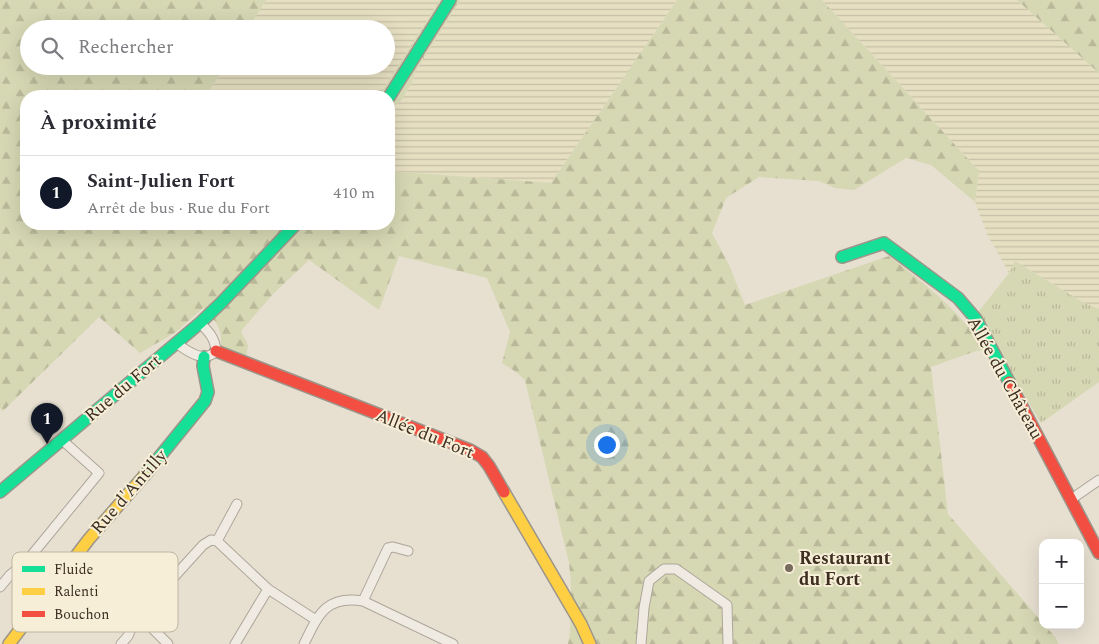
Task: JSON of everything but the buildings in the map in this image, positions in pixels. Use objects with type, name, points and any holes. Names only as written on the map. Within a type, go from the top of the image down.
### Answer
[{"type":"street","points":[[394,90],[450,0]]},
{"type":"street","name":"Rue du Fort","points":[[0,492],[200,323],[290,230]]},
{"type":"street","name":"Allée du Château","points":[[842,257],[884,243],[958,298],[976,319],[1099,553]]},
{"type":"street","points":[[176,344],[204,357],[213,354],[216,351],[215,342],[200,323]]},
{"type":"street","name":"Allée du Fort","points":[[216,351],[470,450],[482,457],[581,624],[590,644]]},
{"type":"street","name":"Rue d'Antilly","points":[[79,552],[156,462],[204,402],[208,392],[203,366],[204,357]]},
{"type":"street","points":[[34,552],[99,473],[62,440]]},
{"type":"street","points":[[1070,500],[1099,480]]},
{"type":"street","points":[[217,541],[237,504]]},
{"type":"street","points":[[178,573],[203,545],[211,540],[217,541],[268,589],[316,620]]},
{"type":"street","points":[[363,601],[388,548],[393,547],[408,551]]},
{"type":"street","points":[[641,644],[644,608],[649,581],[664,569],[676,569],[727,605],[728,644]]},
{"type":"street","points":[[0,587],[12,573]]},
{"type":"street","points":[[235,644],[268,589]]},
{"type":"street","points":[[304,644],[318,616],[338,602],[351,599],[363,601],[453,644]]},
{"type":"street","name":"Rue d'Antilly","points":[[9,644],[18,632]]},
{"type":"street","points":[[121,644],[130,632]]},
{"type":"street","points":[[156,632],[168,644]]},
{"type":"shaded area","points":[[266,0],[440,0],[395,71],[395,20],[254,20]]},
{"type":"shaded area","points":[[460,0],[677,0],[551,183],[395,171],[395,105],[402,100],[415,72]]},
{"type":"shaded area","points":[[822,0],[1017,0],[1099,73],[1099,309],[1084,303],[1015,261],[1009,273],[987,234],[975,202],[979,171]]},
{"type":"shaded area","points":[[220,75],[392,75],[383,90],[210,90]]},
{"type":"green space","points":[[0,0],[266,0],[254,20],[20,20],[20,75],[219,75],[210,90],[20,90],[20,230],[395,230],[395,171],[551,183],[677,0],[822,0],[979,171],[975,202],[931,165],[906,158],[854,190],[835,188],[819,181],[759,177],[726,198],[712,233],[729,265],[745,305],[889,256],[936,294],[969,327],[978,339],[976,351],[931,367],[948,514],[1039,618],[1039,629],[1048,629],[1059,644],[568,644],[572,604],[569,563],[525,380],[502,363],[510,332],[487,278],[399,256],[379,310],[309,260],[274,293],[241,331],[248,345],[246,358],[221,350],[221,336],[218,326],[203,308],[176,332],[140,353],[99,317],[3,411],[0,408]]},
{"type":"green space","points":[[440,0],[460,0],[415,72],[402,100],[395,105],[395,90],[383,90],[392,75],[395,75],[395,71]]},
{"type":"green space","points":[[1017,0],[1099,0],[1099,73]]},
{"type":"green space","points":[[1015,261],[1084,303],[1099,309],[1099,382],[1041,423],[996,348],[976,351],[978,339],[968,325],[1009,273]]},
{"type":"traffic: fast","points":[[393,90],[450,0]]},
{"type":"traffic: fast","points":[[0,492],[200,323],[290,230]]},
{"type":"traffic: fast","points":[[842,257],[884,243],[958,298],[976,319],[1009,382]]},
{"type":"traffic: fast","points":[[144,476],[205,401],[208,392],[203,366],[204,357]]},
{"type":"traffic: slow","points":[[79,552],[144,476]]},
{"type":"traffic: slow","points":[[504,492],[581,624],[590,644]]},
{"type":"traffic: slow","points":[[9,644],[18,632]]},
{"type":"traffic: jam","points":[[216,351],[470,450],[482,457],[504,492]]},
{"type":"traffic: jam","points":[[1009,382],[1099,553]]},
{"type":"place","name":"Saint-Julien Fort","points":[[47,444]]},
{"type":"place","name":"Restaurant du Fort","points":[[789,568]]}]
